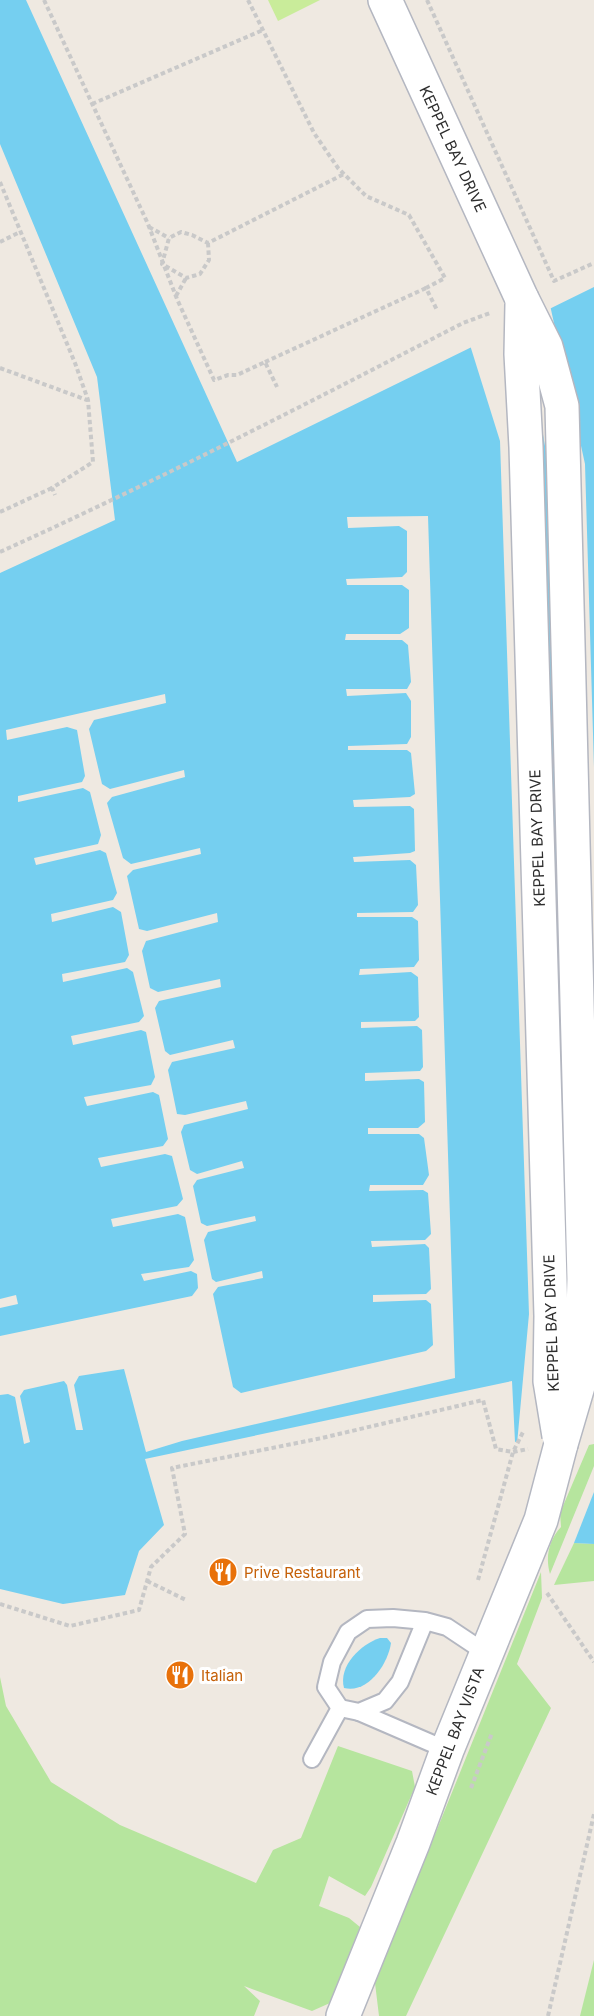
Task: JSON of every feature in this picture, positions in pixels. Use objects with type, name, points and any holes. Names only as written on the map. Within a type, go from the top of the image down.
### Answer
[{"type":"street","name":"KEPPEL BAY DRIVE","points":[[385,0],[522,298],[521,354],[526,447],[550,1280],[550,1381],[561,1444]]},
{"type":"street","name":"KEPPEL BAY VISTA","points":[[344,2016],[447,1750],[541,1520],[561,1444]]},
{"type":"lane","points":[[447,1750],[359,1712],[340,1708],[326,1687],[332,1662],[348,1632],[367,1619],[393,1618],[425,1621],[447,1627],[486,1653]]},
{"type":"lane","points":[[359,1712],[385,1701],[400,1682],[425,1621]]},
{"type":"lane","points":[[312,1759],[340,1708]]},
{"type":"path","points":[[44,0],[148,226],[176,297],[214,380],[228,375],[237,375],[445,278],[409,215],[366,196],[344,174],[314,133],[248,0]]},
{"type":"path","points":[[428,0],[554,281],[594,263]]},
{"type":"path","points":[[92,104],[263,30]]},
{"type":"path","points":[[208,243],[344,174]]},
{"type":"path","points":[[0,182],[88,400],[93,462],[52,488],[0,512]]},
{"type":"path","points":[[148,226],[169,238]]},
{"type":"path","points":[[0,242],[20,232]]},
{"type":"path","points":[[162,264],[169,238],[180,232],[208,243]]},
{"type":"path","points":[[162,264],[186,278],[200,274],[209,260],[208,243]]},
{"type":"path","points":[[176,297],[186,278]]},
{"type":"path","points":[[426,288],[437,310]]},
{"type":"path","points":[[0,552],[101,506],[244,436],[463,323],[522,298]]},
{"type":"path","points":[[265,362],[277,387]]},
{"type":"path","points":[[0,368],[88,400]]},
{"type":"path","points":[[52,488],[55,495]]},
{"type":"path","points":[[0,1604],[70,1626],[139,1610],[151,1567],[185,1534],[172,1468],[322,1438],[483,1400],[496,1449],[513,1452]]},
{"type":"path","points":[[147,1581],[186,1600]]},
{"type":"path","points":[[547,1593],[594,1662]]},
{"type":"path","points":[[548,2016],[594,1815]]},
{"type":"green space","points":[[268,0],[320,0],[278,21]]},
{"type":"green space","points":[[594,1444],[594,1466],[550,1574],[548,1555],[551,1543],[561,1527],[560,1513],[589,1445]]},
{"type":"green space","points":[[574,1543],[594,1544],[594,1581],[554,1585]]},
{"type":"green space","points":[[541,1572],[542,1598],[517,1664],[551,1708],[406,2016],[379,2016],[375,1983]]},
{"type":"green space","points":[[0,1677],[6,1706],[51,1782],[120,1825],[256,1883],[273,1850],[301,1838],[338,1746],[412,1771],[415,1787],[365,1896],[329,1876],[319,1906],[349,1918],[360,1927],[330,2003],[312,2011],[244,1986],[260,2001],[254,2016],[0,2016]]},
{"type":"green space","points":[[594,1960],[594,2016],[580,2016]]},
{"type":"water","points":[[0,0],[26,0],[237,462],[594,287],[594,1422],[515,1442],[512,1381],[145,1459],[164,1525],[139,1551],[125,1595],[63,1604],[0,1589],[0,573],[115,520],[97,377],[0,144]]},
{"type":"water","points":[[594,1492],[594,1544],[574,1543]]},
{"type":"water","points":[[380,1638],[387,1638],[391,1643],[381,1668],[369,1682],[353,1689],[344,1688],[344,1672],[353,1657],[366,1645]]},
{"type":"pier","points":[[550,305],[585,464],[594,767],[594,1425],[517,1444],[529,1314],[500,441],[470,345]],"holes":[[[539,412],[551,480],[575,1227],[565,1285]]]},
{"type":"pier","points":[[428,516],[455,1378],[182,1441],[146,1452],[124,1369],[79,1376],[74,1385],[83,1430],[76,1430],[67,1385],[64,1381],[24,1390],[20,1396],[30,1442],[24,1444],[15,1397],[8,1394],[0,1395],[0,1336],[192,1296],[198,1288],[197,1274],[191,1271],[144,1281],[141,1274],[189,1267],[194,1260],[185,1217],[178,1214],[113,1227],[111,1219],[177,1206],[183,1199],[172,1156],[165,1154],[101,1167],[98,1158],[163,1146],[168,1139],[159,1095],[153,1092],[87,1106],[84,1097],[151,1085],[155,1077],[146,1032],[141,1030],[73,1045],[71,1036],[139,1022],[144,1016],[133,972],[127,968],[63,982],[62,974],[125,962],[129,955],[121,912],[113,907],[52,922],[51,914],[113,900],[117,893],[106,853],[100,850],[36,865],[34,858],[98,844],[101,835],[90,792],[83,788],[18,802],[18,796],[82,782],[85,776],[77,730],[67,727],[7,740],[6,730],[165,694],[166,703],[94,720],[89,729],[102,784],[110,789],[184,770],[185,777],[112,797],[107,803],[123,858],[131,864],[200,848],[201,854],[133,870],[127,876],[139,929],[147,931],[217,913],[218,922],[146,941],[142,951],[150,988],[158,992],[220,979],[221,987],[159,1001],[155,1008],[165,1051],[170,1055],[233,1040],[235,1048],[172,1062],[168,1070],[177,1114],[185,1115],[246,1101],[248,1109],[184,1125],[181,1132],[190,1170],[197,1174],[242,1161],[244,1168],[197,1180],[193,1186],[201,1223],[207,1226],[255,1216],[256,1221],[208,1232],[204,1240],[212,1279],[216,1282],[262,1271],[263,1278],[218,1287],[213,1294],[233,1387],[241,1393],[426,1351],[433,1345],[431,1304],[426,1300],[373,1302],[373,1295],[426,1294],[431,1289],[429,1248],[425,1244],[372,1247],[371,1241],[425,1240],[431,1234],[428,1193],[423,1190],[369,1191],[370,1185],[423,1185],[429,1175],[424,1138],[419,1134],[368,1134],[368,1128],[418,1128],[425,1122],[424,1082],[419,1079],[365,1081],[365,1073],[420,1071],[423,1067],[422,1030],[417,1026],[361,1028],[361,1022],[415,1021],[419,1017],[418,977],[411,972],[359,975],[360,969],[414,967],[419,960],[418,921],[412,917],[357,917],[357,913],[413,912],[418,905],[416,865],[410,860],[354,862],[353,857],[415,851],[414,809],[410,806],[354,807],[353,800],[410,797],[415,794],[411,753],[407,750],[348,750],[348,746],[407,744],[411,737],[411,701],[406,693],[347,696],[346,689],[407,689],[411,682],[408,645],[402,640],[345,640],[346,634],[400,634],[409,628],[409,590],[402,585],[347,585],[346,579],[402,577],[407,572],[407,531],[399,526],[348,528],[347,517]]},
{"type":"pier","points":[[16,1295],[18,1304],[0,1308],[0,1299]]},
{"type":"place","name":"Prive Restaurant","points":[[223,1572]]},
{"type":"place","name":"Italian","points":[[180,1675]]}]
